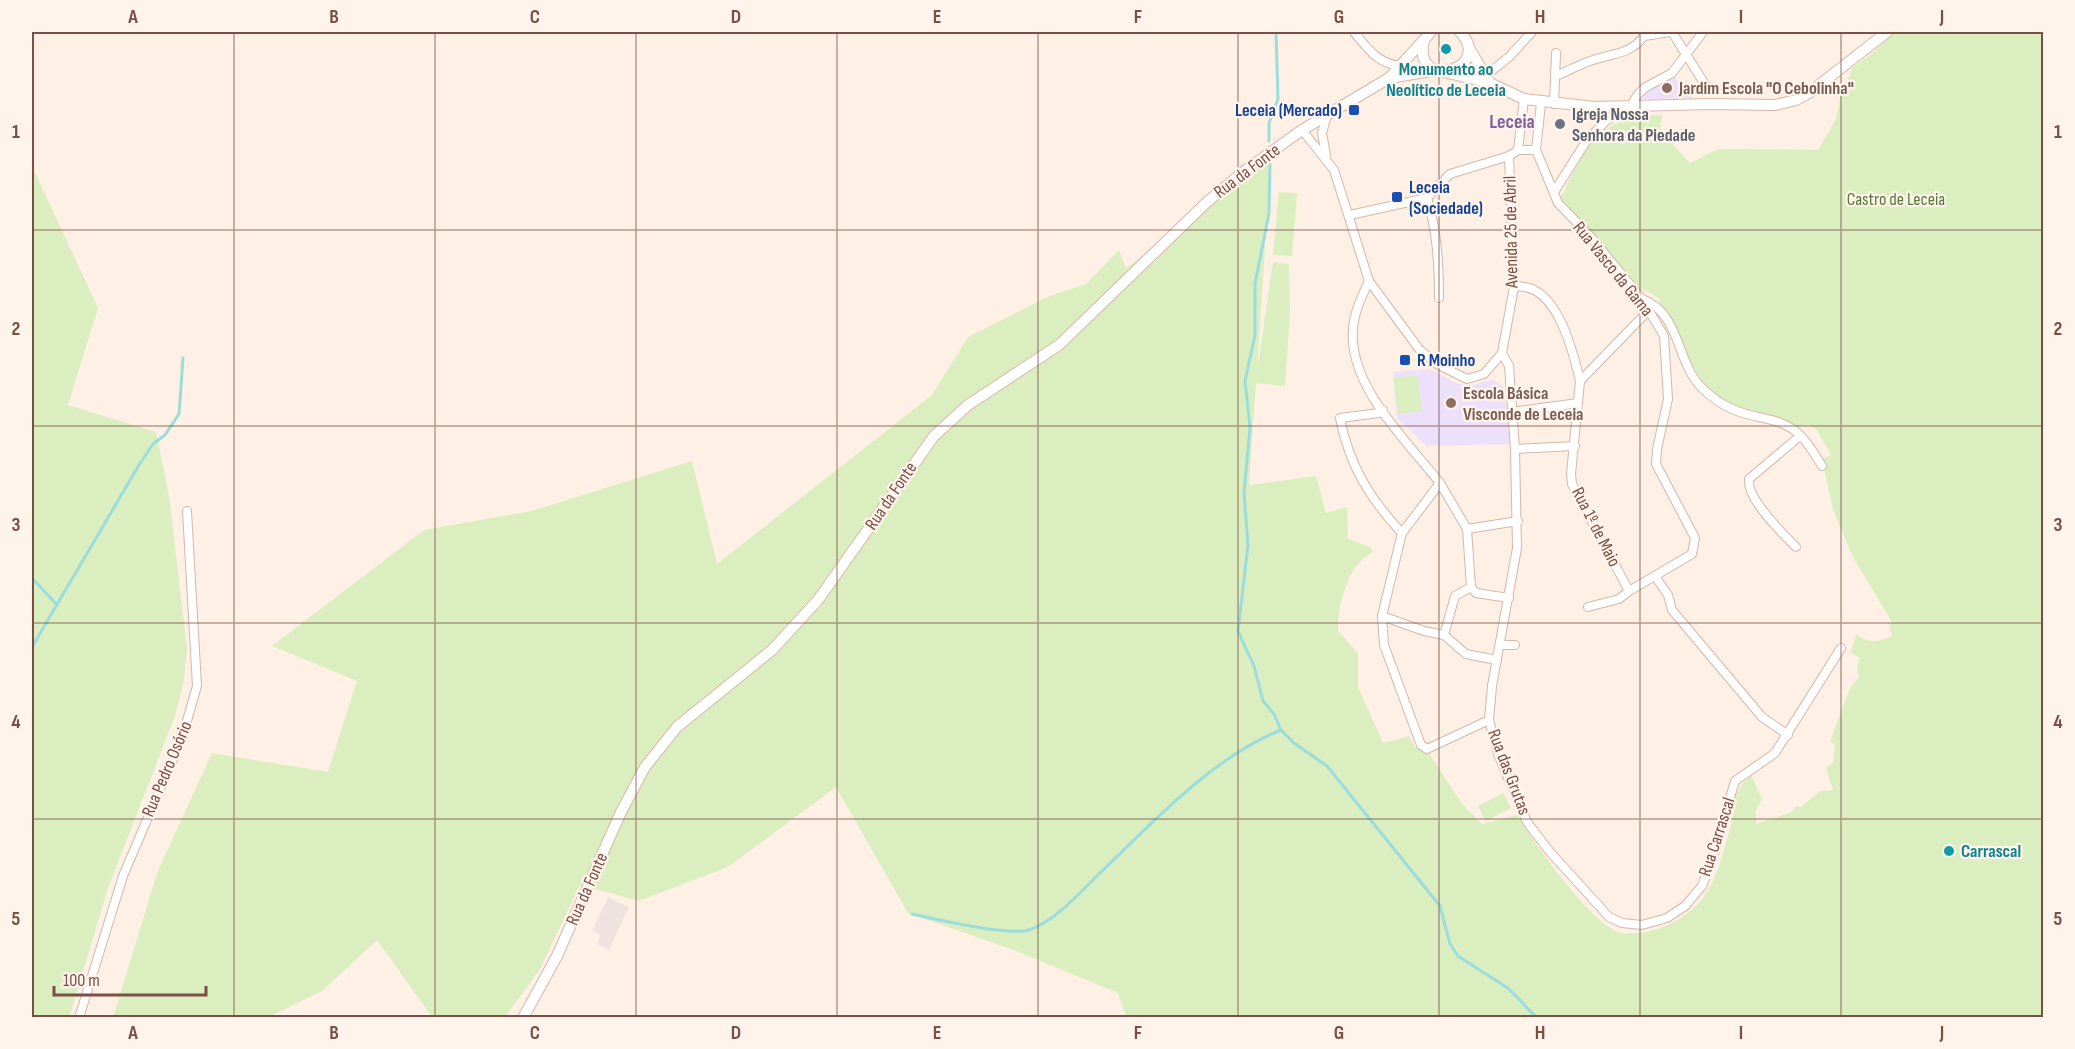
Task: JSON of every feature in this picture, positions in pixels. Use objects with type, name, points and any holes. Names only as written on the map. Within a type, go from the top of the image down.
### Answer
[{"type":"main road","points":[[1428,36],[1423,54],[1426,61],[1441,71],[1488,79],[1521,98],[1540,103],[1630,107],[1787,103],[1809,93],[1887,32]]},
{"type":"main road","name":"Rua da Fonte","points":[[523,1017],[557,956],[625,804],[645,767],[667,738],[708,700],[772,650],[803,617],[843,567],[911,465],[944,425],[984,393],[1059,345],[1207,202],[1302,130],[1385,80],[1428,36]]},
{"type":"main road","points":[[1465,37],[1488,79]]},
{"type":"main road","points":[[1441,71],[1452,71],[1464,62],[1465,37]]},
{"type":"main road","name":"Rua da Fonte","points":[[1385,80],[1441,71]]},
{"type":"street","points":[[1354,32],[1383,63],[1400,66]]},
{"type":"street","points":[[1488,79],[1532,32]]},
{"type":"street","points":[[1556,76],[1593,59],[1626,51],[1636,46],[1644,36],[1671,32],[1709,91]]},
{"type":"street","points":[[1554,192],[1587,140],[1606,121],[1630,107],[1638,94],[1672,73],[1703,32]]},
{"type":"street","points":[[1554,104],[1556,53]]},
{"type":"street","points":[[1518,150],[1521,98]]},
{"type":"street","points":[[1350,215],[1427,198],[1450,174],[1509,156],[1518,150],[1536,150],[1540,103]]},
{"type":"street","points":[[1327,115],[1322,133],[1327,158]]},
{"type":"street","points":[[1302,130],[1327,158],[1338,178],[1369,281],[1419,349],[1435,363],[1467,379],[1484,374],[1502,352]]},
{"type":"street","name":"Rua Vasco da Gama","points":[[1536,150],[1563,208],[1590,236],[1642,299],[1664,336],[1668,382],[1656,464],[1691,529],[1695,547],[1692,554],[1629,591],[1620,599],[1588,607]]},
{"type":"street","name":"Avenida 25 de Abril","points":[[1509,156],[1514,287],[1502,352],[1509,366],[1518,521],[1517,548],[1509,598]]},
{"type":"street","points":[[1427,198],[1436,230],[1440,261],[1439,298]]},
{"type":"street","points":[[1369,281],[1354,316],[1353,344],[1363,380],[1383,410],[1440,483],[1467,529],[1471,587],[1476,593],[1509,598]]},
{"type":"street","name":"Rua 1º de Maio","points":[[1514,287],[1527,287],[1542,295],[1568,334],[1580,381],[1572,484],[1629,591]]},
{"type":"street","points":[[1642,299],[1654,303],[1663,314],[1680,342],[1687,363],[1701,387],[1721,403],[1748,415],[1777,420],[1800,436],[1822,466]]},
{"type":"street","points":[[1580,381],[1649,310]]},
{"type":"street","points":[[1512,412],[1578,403]]},
{"type":"street","points":[[1383,410],[1379,413],[1340,418],[1354,470],[1378,507],[1402,533]]},
{"type":"street","points":[[1796,548],[1764,512],[1748,485],[1749,479],[1800,436]]},
{"type":"street","points":[[1515,449],[1575,446]]},
{"type":"street","points":[[1440,483],[1402,533],[1382,616],[1384,645],[1421,745],[1427,749],[1489,720]]},
{"type":"street","name":"Rua Pedro Osório","points":[[79,1017],[123,876],[182,738],[197,686],[187,511]]},
{"type":"street","points":[[1467,529],[1518,521]]},
{"type":"street","points":[[1655,576],[1668,595],[1672,610],[1761,717],[1788,735]]},
{"type":"street","points":[[1444,635],[1455,596],[1471,587]]},
{"type":"street","name":"Rua das Grutas","points":[[1509,598],[1497,660],[1489,720],[1502,764],[1527,822],[1550,852],[1609,917]]},
{"type":"street","points":[[1382,616],[1424,631],[1444,635],[1466,654],[1497,660]]},
{"type":"street","points":[[1500,645],[1515,645]]},
{"type":"street","name":"Rua Carrascal","points":[[1609,917],[1622,923],[1642,925],[1667,918],[1685,906],[1702,886],[1736,781],[1775,753],[1841,648]]},
{"type":"shaded area","name":"Jardim Escola \"O Cebolinha\"","points":[[1673,75],[1693,98],[1642,99],[1648,89]]},
{"type":"shaded area","name":"Escola Básica Visconde de Leceia","points":[[1430,369],[1456,383],[1471,386],[1493,379],[1504,388],[1510,444],[1427,446],[1397,418],[1393,372]]},
{"type":"shaded area","points":[[608,897],[629,907],[609,950],[597,944],[600,935],[592,931]]},
{"type":"green space","name":"Castro de Leceia","points":[[1893,32],[2043,32],[2043,1017],[1126,1017],[1118,993],[1011,949],[908,913],[836,787],[728,867],[639,901],[580,885],[540,969],[505,1017],[432,1017],[377,940],[322,991],[269,1017],[113,1018],[157,873],[212,753],[328,772],[357,681],[272,646],[424,530],[532,511],[692,461],[717,564],[932,395],[968,337],[1047,297],[1086,284],[1119,250],[1126,268],[1271,156],[1257,371],[1273,262],[1289,264],[1290,312],[1285,386],[1256,383],[1249,485],[1316,476],[1326,513],[1347,507],[1348,539],[1370,547],[1373,552],[1364,558],[1350,576],[1342,598],[1338,631],[1358,653],[1358,687],[1383,743],[1409,736],[1415,747],[1429,753],[1462,804],[1482,824],[1517,815],[1575,895],[1602,922],[1614,930],[1641,933],[1674,922],[1697,905],[1709,889],[1725,846],[1737,802],[1734,801],[1741,786],[1751,775],[1762,799],[1756,810],[1756,824],[1792,812],[1796,806],[1801,807],[1820,791],[1833,790],[1826,768],[1833,763],[1835,745],[1830,741],[1850,688],[1859,677],[1857,668],[1860,658],[1851,653],[1856,634],[1869,641],[1882,640],[1892,636],[1889,626],[1892,622],[1854,559],[1833,510],[1822,459],[1831,455],[1817,430],[1809,425],[1795,427],[1780,417],[1748,412],[1722,400],[1701,380],[1661,307],[1659,298],[1640,288],[1561,198],[1578,164],[1597,137],[1623,121],[1641,116],[1662,115],[1660,130],[1690,163],[1718,149],[1818,150],[1836,119],[1843,85],[1847,83],[1852,68],[1873,53]]},
{"type":"green space","points":[[32,166],[98,308],[68,405],[156,432],[169,496],[187,648],[184,680],[175,716],[108,888],[69,1018],[32,1017]]},
{"type":"green space","points":[[1279,192],[1297,193],[1292,256],[1273,255]]},
{"type":"green space","points":[[1417,375],[1422,411],[1398,414],[1393,378]]},
{"type":"green space","points":[[1503,793],[1511,808],[1486,821],[1478,806]]},
{"type":"waterway","points":[[1269,141],[1269,123],[1278,99],[1276,32]]},
{"type":"waterway","points":[[1270,164],[1269,213],[1255,284],[1255,335],[1245,381],[1250,428],[1244,493],[1248,545],[1238,631],[1254,666],[1263,701],[1274,714],[1281,730],[1294,743],[1327,766],[1440,906],[1450,944],[1458,956],[1509,989],[1537,1018]]},
{"type":"waterway","points":[[32,647],[139,465],[153,444],[165,435],[179,414],[183,358]]},
{"type":"waterway","points":[[32,578],[57,605]]},
{"type":"waterway","points":[[912,914],[1006,931],[1029,930],[1039,926],[1067,905],[1184,793],[1232,756],[1281,730]]},
{"type":"place","name":"Monumento ao Neolítico de Leceia","points":[[1446,49]]},
{"type":"place","name":"Jardim Escola \"O Cebolinha\"","points":[[1667,88]]},
{"type":"place","name":"Leceia (Mercado)","points":[[1354,110]]},
{"type":"place","name":"Igreja Nossa Senhora da Piedade","points":[[1560,124]]},
{"type":"place","name":"Leceia (Sociedade)","points":[[1397,197]]},
{"type":"place","name":"R Moinho","points":[[1405,360]]},
{"type":"place","name":"Escola Básica Visconde de Leceia","points":[[1451,403]]},
{"type":"place","name":"Carrascal","points":[[1949,851]]},
{"type":"district","name":"Leceia","points":[[1512,122]]}]
